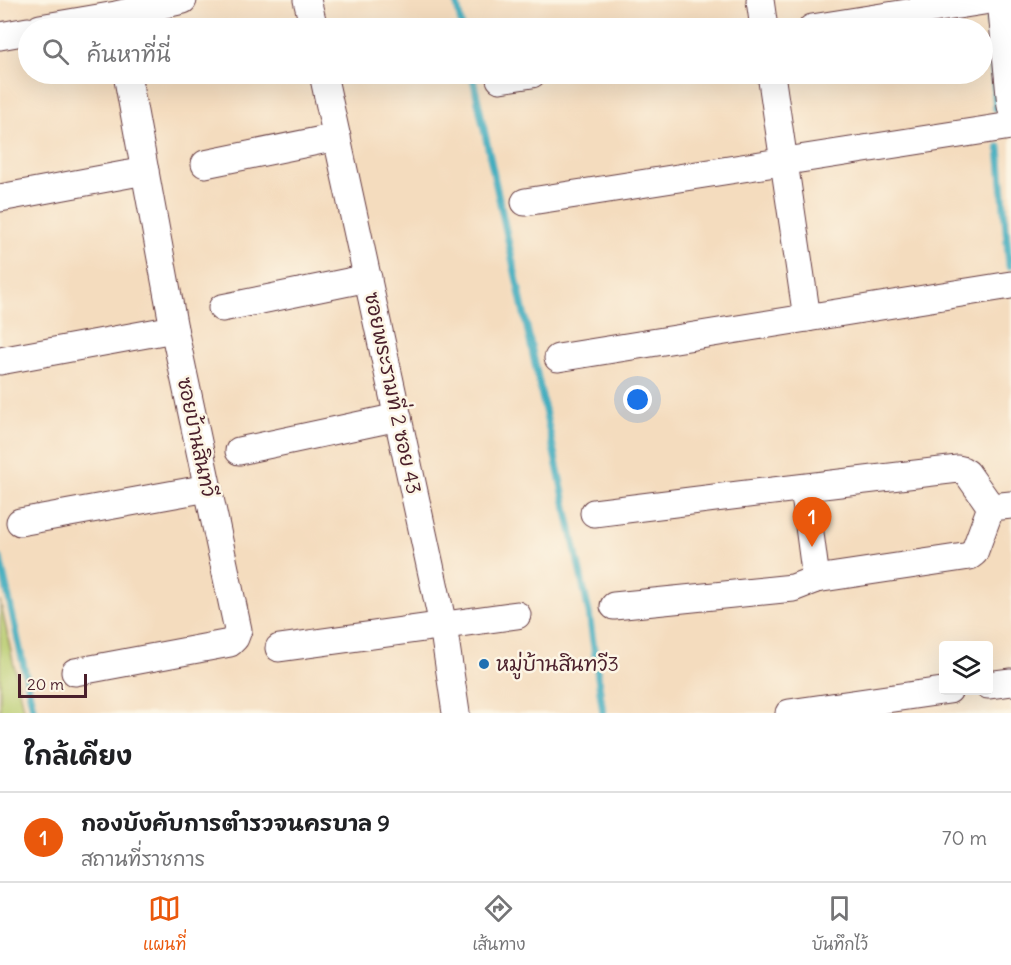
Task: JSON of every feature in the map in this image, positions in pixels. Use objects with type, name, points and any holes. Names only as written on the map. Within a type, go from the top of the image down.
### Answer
[{"type":"street","points":[[129,18],[183,0]]},
{"type":"street","points":[[307,0],[312,18]]},
{"type":"street","points":[[760,0],[763,18]]},
{"type":"street","points":[[876,18],[990,0]]},
{"type":"street","points":[[1001,0],[1011,106]]},
{"type":"street","points":[[0,36],[18,33]]},
{"type":"street","name":"ซอยบ้านสินทวี","points":[[75,672],[230,643],[236,638],[238,630],[174,328],[129,84]]},
{"type":"street","name":"ซอยพระรามที่ 2 ซอย 43","points":[[325,84],[443,625],[456,713]]},
{"type":"street","points":[[772,84],[807,318]]},
{"type":"street","points":[[525,202],[1011,126]]},
{"type":"street","points":[[205,164],[337,137]]},
{"type":"street","points":[[0,198],[145,171]]},
{"type":"street","points":[[222,308],[368,278]]},
{"type":"street","points":[[558,358],[1011,285]]},
{"type":"street","points":[[0,361],[174,328]]},
{"type":"street","points":[[239,451],[398,417]]},
{"type":"street","points":[[594,513],[958,469],[963,470],[1001,506],[974,553],[970,556],[816,579],[793,588],[614,606]]},
{"type":"street","points":[[20,522],[208,488]]},
{"type":"street","points":[[804,488],[816,579]]},
{"type":"street","points":[[279,648],[517,615]]},
{"type":"street","points":[[993,684],[1011,682]]},
{"type":"street","points":[[789,713],[881,706],[939,692]]},
{"type":"green space","points":[[0,600],[24,713],[0,713]]},
{"type":"waterway","points":[[456,0],[460,18]]},
{"type":"waterway","points":[[993,71],[996,109]]},
{"type":"waterway","points":[[474,84],[589,613],[603,713]]},
{"type":"waterway","points":[[999,147],[1009,266]]},
{"type":"waterway","points":[[0,558],[34,713]]},
{"type":"place","name":"กองบังคับการตำรวจนครบาล 9","points":[[812,547]]},
{"type":"place","name":"หมู่บ้านสินทวี3","points":[[484,664]]}]
